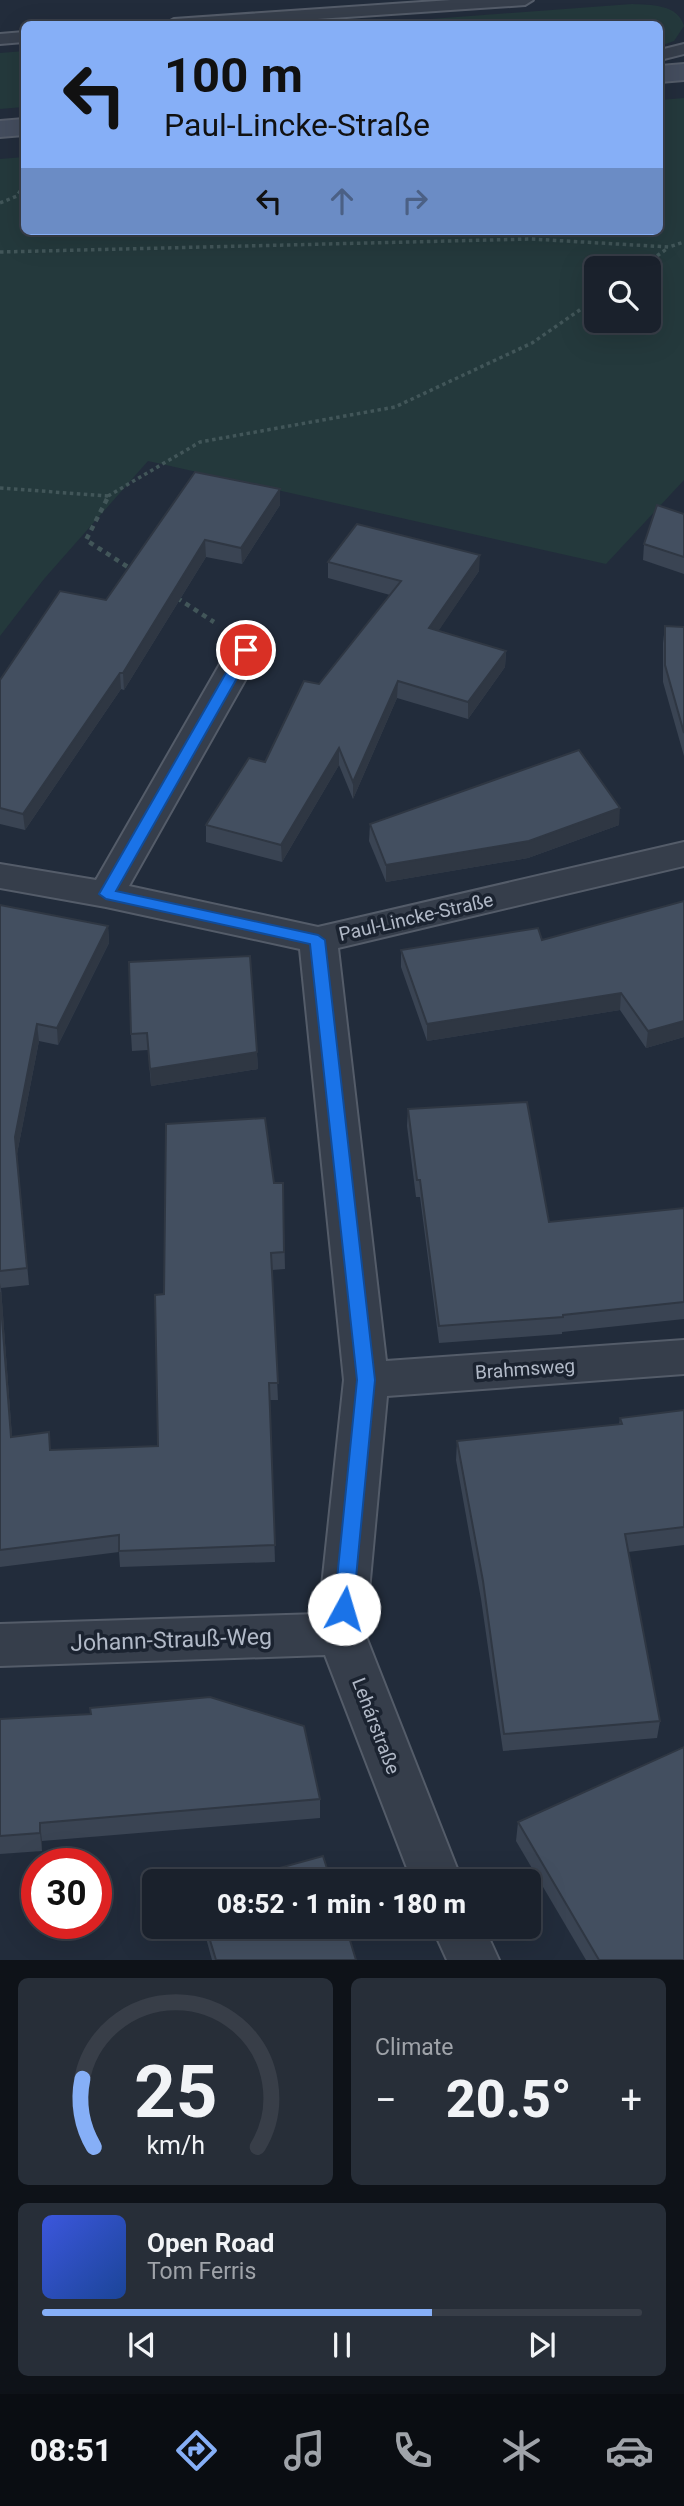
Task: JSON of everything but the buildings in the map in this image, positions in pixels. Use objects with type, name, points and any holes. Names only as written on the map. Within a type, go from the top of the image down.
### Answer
[{"type":"main road","points":[[663,74],[684,72]]},
{"type":"main road","points":[[0,129],[21,127]]},
{"type":"street","points":[[106,894],[246,650]]},
{"type":"street","name":"Paul-Lincke-Straße","points":[[0,876],[106,894],[318,940],[684,854]]},
{"type":"street","name":"Lehárstraße","points":[[318,940],[366,1380],[341,1634],[432,1869]]},
{"type":"street","name":"Brahmsweg","points":[[366,1380],[684,1357]]},
{"type":"street","name":"Johann-Strauß-Weg","points":[[0,1645],[341,1634]]},
{"type":"street","points":[[463,1939],[473,1960]]},
{"type":"lane","points":[[217,0],[223,20]]},
{"type":"lane","points":[[211,21],[525,0]]},
{"type":"lane","points":[[0,39],[21,37]]},
{"type":"lane","points":[[663,54],[684,49]]},
{"type":"path","points":[[0,203],[17,196],[21,190]]},
{"type":"path","points":[[0,253],[531,239],[669,247]]},
{"type":"path","points":[[657,256],[669,247],[684,242]]},
{"type":"path","points":[[143,576],[86,540],[108,496],[200,442],[395,407],[532,343],[584,307]]},
{"type":"path","points":[[0,488],[108,496]]},
{"type":"path","points":[[177,597],[211,619],[246,650]]},
{"type":"green space","points":[[632,4],[663,7],[676,13],[684,26],[674,41],[663,45],[663,21],[404,21]]},
{"type":"green space","points":[[21,51],[21,107],[0,109],[0,53]]},
{"type":"green space","points":[[684,98],[684,480],[606,564],[148,461],[44,579],[0,636],[0,159],[21,157],[21,235],[663,235],[663,100]]},
{"type":"route","points":[[246,650],[106,894],[318,940],[366,1380],[344,1609]]}]
